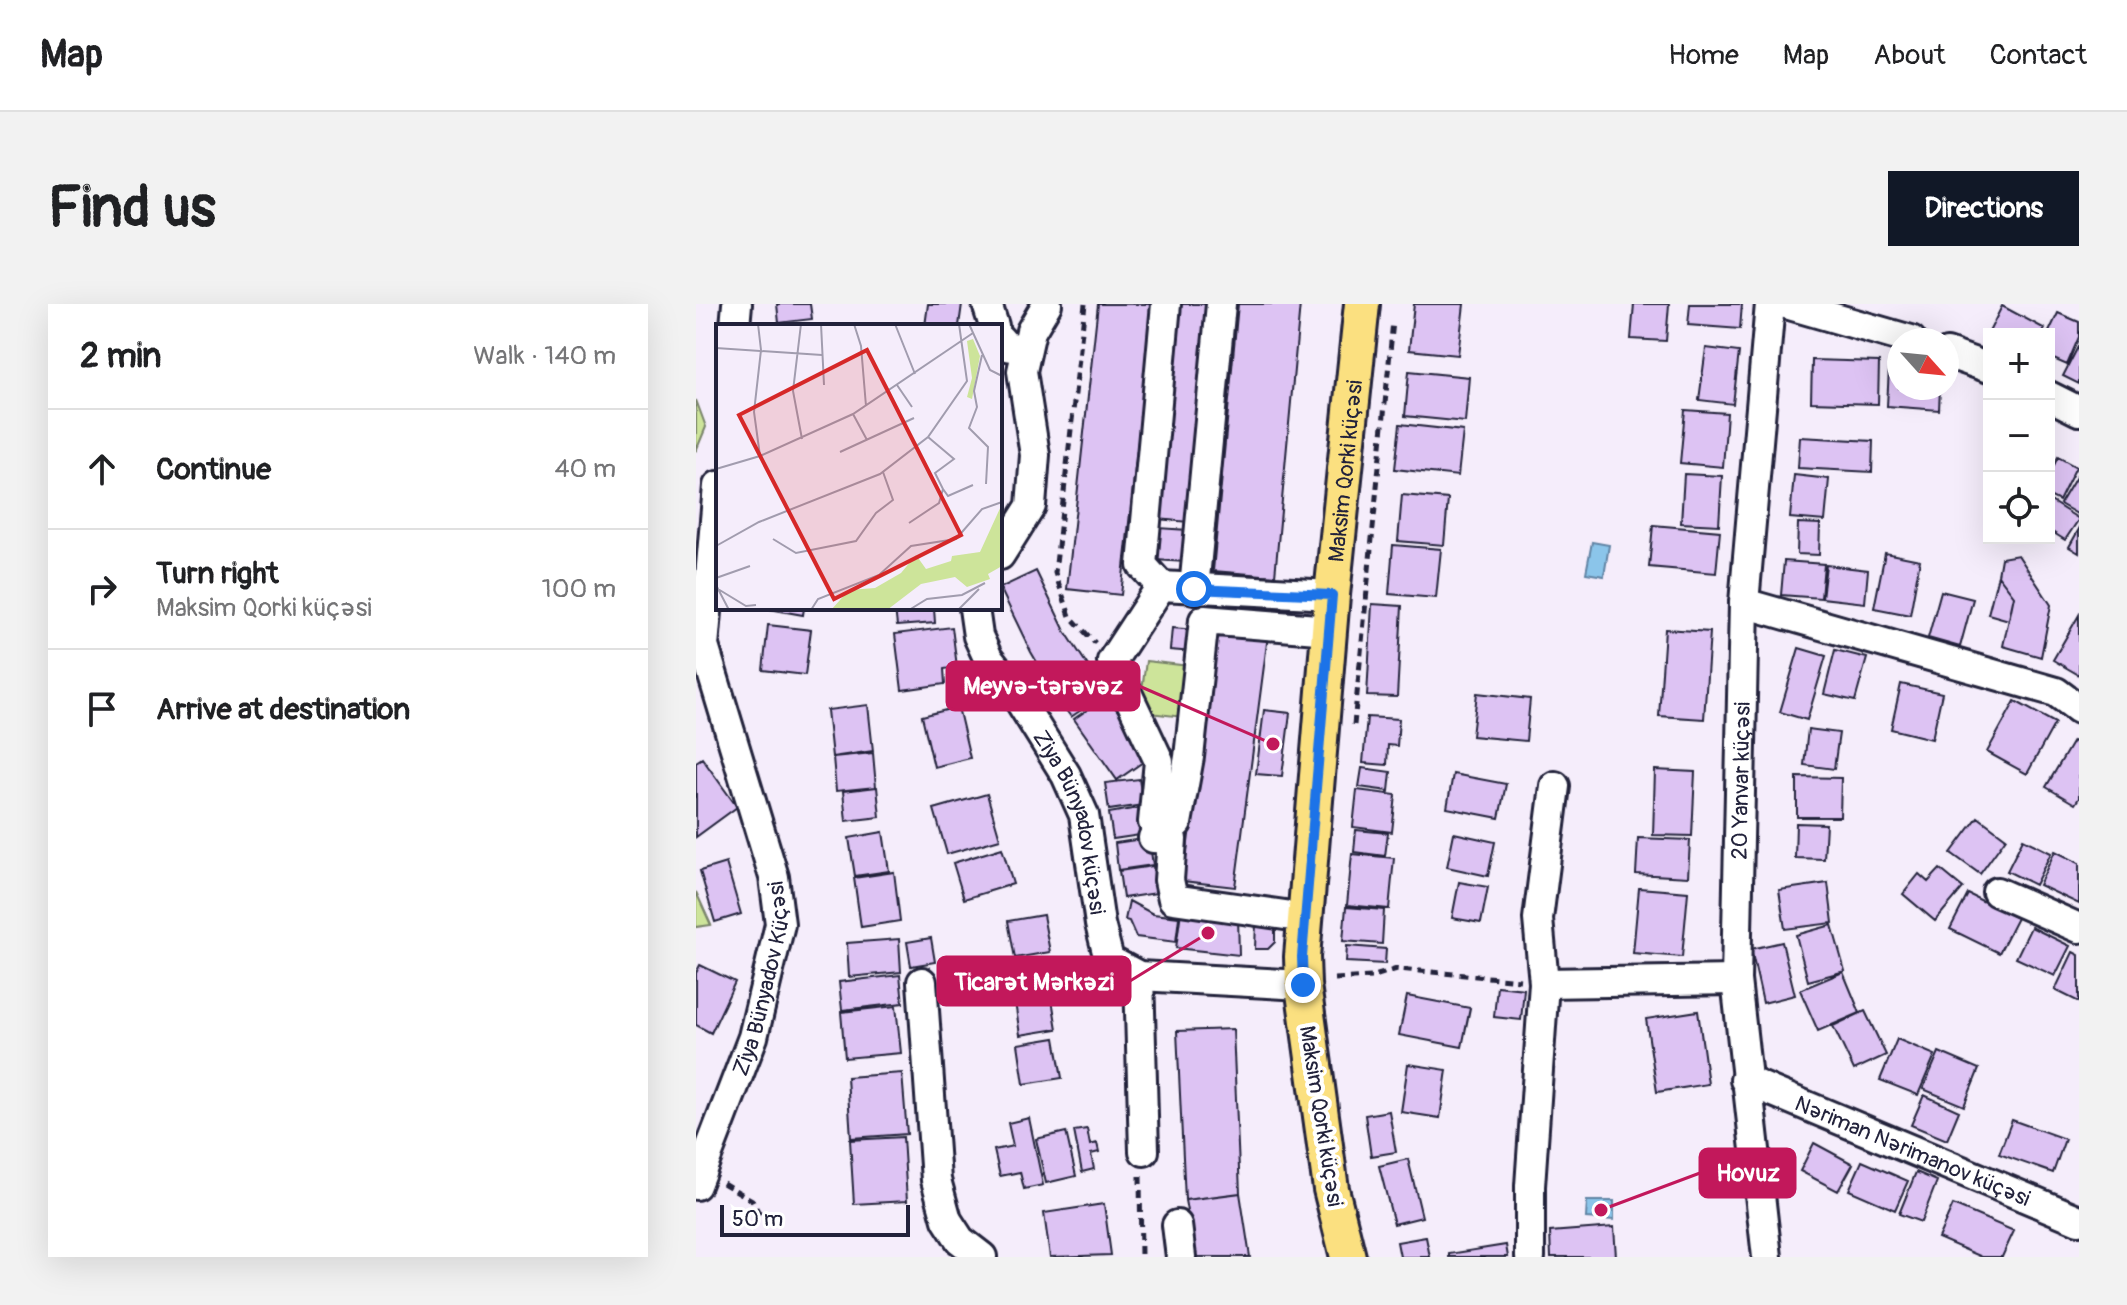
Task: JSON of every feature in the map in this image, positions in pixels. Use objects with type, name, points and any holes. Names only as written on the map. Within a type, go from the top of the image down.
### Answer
[{"type":"main road","name":"Maksim Qorki küçəsi","points":[[1348,1257],[1331,1189],[1319,982],[1306,918],[1332,595],[1362,304]]},
{"type":"street","points":[[735,324],[737,304]]},
{"type":"street","points":[[987,304],[993,324]]},
{"type":"street","points":[[1002,551],[1031,506],[1035,455],[1022,371],[1013,344],[1031,331],[1047,304]]},
{"type":"street","points":[[1166,304],[1142,565],[1161,586],[1332,595]]},
{"type":"street","points":[[1194,589],[1221,304]]},
{"type":"street","name":"20 Yanvar küçəsi","points":[[1767,1257],[1736,980],[1744,603],[1770,304]]},
{"type":"street","points":[[1786,304],[1887,333]]},
{"type":"street","points":[[1959,357],[1983,366]]},
{"type":"street","points":[[2055,399],[2079,411]]},
{"type":"street","name":"Ziya Bünyadov Küçəsi","points":[[699,1178],[753,1037],[780,924],[774,877],[704,646],[716,509]]},
{"type":"street","points":[[1161,586],[1112,661],[1159,761],[1153,822],[1177,823],[1189,757],[1204,620],[1330,630]]},
{"type":"street","points":[[1744,603],[2056,692],[2079,709]]},
{"type":"street","name":"Ziya Bünyadov küçəsi","points":[[974,610],[978,636],[988,658],[1011,687],[1066,775],[1084,815],[1100,924],[1109,960],[1139,976]]},
{"type":"street","points":[[1530,1257],[1530,1186],[1544,983],[1538,919],[1555,786]]},
{"type":"street","points":[[1153,838],[1172,839],[1169,880],[1173,899],[1306,918]]},
{"type":"street","points":[[1997,892],[2079,928]]},
{"type":"street","points":[[1144,1151],[1139,976],[1319,982]]},
{"type":"street","points":[[1544,983],[1736,980]]},
{"type":"street","points":[[922,982],[936,1180],[947,1220],[960,1240],[982,1257]]},
{"type":"street","name":"Nəriman Nərimanov küçəsi","points":[[1745,1080],[2079,1220]]},
{"type":"street","points":[[1177,1225],[1181,1257]]},
{"type":"path","points":[[1085,304],[1055,573],[1070,616],[1112,661]]},
{"type":"path","points":[[1353,726],[1393,319]]},
{"type":"path","points":[[1319,982],[1333,964]]},
{"type":"path","points":[[1319,982],[1371,977],[1397,969],[1544,983]]},
{"type":"path","points":[[1319,982],[1337,994]]},
{"type":"path","points":[[699,1178],[752,1200],[761,1217]]},
{"type":"path","points":[[1139,1185],[1141,1257]]},
{"type":"green space","points":[[696,400],[706,427],[696,451]]},
{"type":"green space","points":[[1146,661],[1189,666],[1183,717],[1150,713],[1141,697]]},
{"type":"green space","points":[[696,892],[711,925],[696,927]]},
{"type":"water","points":[[1592,542],[1609,545],[1604,576],[1586,573]]},
{"type":"water","points":[[1587,1201],[1614,1201],[1614,1220],[1586,1218]]},
{"type":"building","points":[[777,304],[810,304],[812,319],[779,323]]},
{"type":"building","points":[[928,304],[962,304],[959,324],[925,324]]},
{"type":"building","points":[[1098,304],[1153,304],[1121,595],[1067,589]]},
{"type":"building","points":[[1178,304],[1208,304],[1188,522],[1158,519]]},
{"type":"building","points":[[1238,304],[1300,304],[1275,576],[1213,571]]},
{"type":"building","points":[[1414,304],[1464,304],[1458,355],[1409,350]]},
{"type":"building","points":[[1634,304],[1669,304],[1666,341],[1631,339]]},
{"type":"building","points":[[1690,304],[1742,304],[1740,329],[1688,325]]},
{"type":"building","points":[[2002,306],[2043,328],[1991,328]]},
{"type":"building","points":[[2058,313],[2079,322],[2079,337],[2067,365],[2055,360],[2055,328],[2051,328]]},
{"type":"building","points":[[2079,345],[2079,384],[2063,376]]},
{"type":"building","points":[[1706,348],[1739,352],[1733,404],[1699,400]]},
{"type":"building","points":[[1812,360],[1879,362],[1878,404],[1811,402]]},
{"type":"building","points":[[1409,371],[1469,377],[1465,422],[1405,416]]},
{"type":"building","points":[[1887,400],[1939,400],[1939,410],[1887,406]]},
{"type":"building","points":[[1685,410],[1727,413],[1723,467],[1680,463]]},
{"type":"building","points":[[1400,424],[1463,431],[1458,476],[1395,469]]},
{"type":"building","points":[[1800,437],[1873,441],[1872,472],[1798,468]]},
{"type":"building","points":[[2058,457],[2076,467],[2059,501],[2055,499],[2055,463]]},
{"type":"building","points":[[2079,472],[2079,515],[2060,504]]},
{"type":"building","points":[[1684,474],[1722,476],[1719,525],[1681,523]]},
{"type":"building","points":[[1794,475],[1829,479],[1825,521],[1790,518]]},
{"type":"building","points":[[1402,495],[1448,499],[1444,545],[1398,541]]},
{"type":"building","points":[[2055,504],[2079,519],[2065,540],[2055,534]]},
{"type":"building","points":[[1798,523],[1820,524],[1819,555],[1797,554]]},
{"type":"building","points":[[1653,525],[1720,531],[1716,573],[1649,567]]},
{"type":"building","points":[[1158,528],[1188,530],[1185,562],[1156,560]]},
{"type":"building","points":[[2079,529],[2079,553],[2069,547]]},
{"type":"building","points":[[1393,545],[1441,549],[1436,598],[1389,594]]},
{"type":"building","points":[[1885,553],[1920,560],[1910,615],[1874,608]]},
{"type":"building","points":[[2018,555],[2051,605],[2041,657],[2003,646],[2014,596],[1998,575],[2001,558]]},
{"type":"building","points":[[1784,561],[1824,564],[1821,598],[1781,595]]},
{"type":"building","points":[[1826,565],[1868,570],[1865,603],[1822,598]]},
{"type":"building","points":[[1036,571],[1065,631],[1094,675],[1058,698],[1031,652],[1002,587]]},
{"type":"building","points":[[1998,575],[2014,596],[2009,620],[1988,614]]},
{"type":"building","points":[[1941,591],[1973,599],[1960,647],[1928,638]]},
{"type":"building","points":[[1372,604],[1402,606],[1397,697],[1367,696]]},
{"type":"building","points":[[775,610],[804,610],[803,615]]},
{"type":"building","points":[[895,610],[934,610],[935,623],[897,626]]},
{"type":"building","points":[[2079,615],[2079,675],[2053,660]]},
{"type":"building","points":[[768,625],[811,630],[805,675],[763,670]]},
{"type":"building","points":[[952,627],[957,667],[944,669],[945,684],[902,690],[895,634]]},
{"type":"building","points":[[1172,628],[1195,630],[1193,652],[1170,650]]},
{"type":"building","points":[[1216,628],[1268,635],[1235,887],[1183,881]]},
{"type":"building","points":[[1665,629],[1710,632],[1704,719],[1659,716]]},
{"type":"building","points":[[1799,648],[1826,656],[1807,720],[1780,712]]},
{"type":"building","points":[[1835,650],[1867,658],[1855,701],[1824,694]]},
{"type":"building","points":[[1096,678],[1106,693],[1071,717],[1060,702]]},
{"type":"building","points":[[1901,684],[1942,693],[1932,739],[1891,729]]},
{"type":"building","points":[[1477,693],[1530,699],[1526,741],[1472,736]]},
{"type":"building","points":[[1107,696],[1150,757],[1117,780],[1074,719]]},
{"type":"building","points":[[2015,701],[2055,723],[2027,774],[1987,752]]},
{"type":"building","points":[[868,705],[873,751],[832,757],[827,710]]},
{"type":"building","points":[[958,707],[970,758],[934,767],[922,716]]},
{"type":"building","points":[[1264,710],[1290,713],[1282,776],[1256,774]]},
{"type":"building","points":[[1367,717],[1399,719],[1397,746],[1388,745],[1387,765],[1363,763]]},
{"type":"building","points":[[1808,729],[1839,733],[1834,769],[1804,765]]},
{"type":"building","points":[[2073,741],[2079,744],[2079,798],[2075,804],[2046,787]]},
{"type":"building","points":[[873,753],[876,787],[836,791],[833,757]]},
{"type":"building","points":[[702,758],[737,807],[696,837],[696,762]]},
{"type":"building","points":[[1362,768],[1391,772],[1389,791],[1359,787]]},
{"type":"building","points":[[1655,770],[1695,772],[1692,836],[1653,835]]},
{"type":"building","points":[[1453,774],[1506,784],[1499,818],[1447,808]]},
{"type":"building","points":[[1797,777],[1841,778],[1840,817],[1797,817]]},
{"type":"building","points":[[1139,779],[1143,805],[1109,810],[1105,783]]},
{"type":"building","points":[[877,787],[880,817],[846,821],[843,791]]},
{"type":"building","points":[[1357,790],[1396,795],[1392,832],[1353,827]]},
{"type":"building","points":[[987,794],[1000,839],[947,854],[934,809]]},
{"type":"building","points":[[1144,807],[1147,834],[1113,839],[1109,813]]},
{"type":"building","points":[[1978,817],[2006,838],[1980,874],[1951,853]]},
{"type":"building","points":[[1796,823],[1826,824],[1824,859],[1795,858]]},
{"type":"building","points":[[1356,830],[1388,833],[1385,856],[1354,852]]},
{"type":"building","points":[[883,832],[889,871],[855,876],[849,838]]},
{"type":"building","points":[[1454,833],[1495,842],[1488,876],[1447,867]]},
{"type":"building","points":[[1149,838],[1153,865],[1118,870],[1115,843]]},
{"type":"building","points":[[1638,838],[1690,840],[1688,877],[1636,874]]},
{"type":"building","points":[[2023,839],[2051,853],[2035,885],[2007,871]]},
{"type":"building","points":[[1002,848],[1013,884],[964,899],[953,863]]},
{"type":"building","points":[[2055,851],[2079,863],[2079,904],[2039,885]]},
{"type":"building","points":[[1352,854],[1394,858],[1389,909],[1347,905]]},
{"type":"building","points":[[726,863],[741,914],[715,922],[700,871]]},
{"type":"building","points":[[1153,866],[1157,893],[1123,898],[1119,871]]},
{"type":"building","points":[[1940,869],[1963,888],[1935,921],[1903,894],[1919,874],[1928,882]]},
{"type":"building","points":[[894,872],[900,921],[861,927],[854,878]]},
{"type":"building","points":[[1459,882],[1488,887],[1481,923],[1452,918]]},
{"type":"building","points":[[1828,883],[1833,923],[1785,929],[1779,890]]},
{"type":"building","points":[[1639,888],[1688,892],[1682,957],[1633,953]]},
{"type":"building","points":[[1968,894],[2017,918],[1999,953],[1950,929]]},
{"type":"building","points":[[1129,901],[1153,914],[1179,917],[1176,942],[1136,937],[1129,921],[1125,920]]},
{"type":"building","points":[[1346,907],[1384,910],[1382,944],[1343,941]]},
{"type":"building","points":[[1181,911],[1238,917],[1239,955],[1176,948]]},
{"type":"building","points":[[1043,915],[1050,952],[1015,958],[1008,921]]},
{"type":"building","points":[[1256,922],[1269,922],[1275,929],[1275,942],[1268,949],[1255,949]]},
{"type":"building","points":[[1832,925],[1845,971],[1808,981],[1796,935]]},
{"type":"building","points":[[2031,927],[2070,946],[2055,976],[2016,958]]},
{"type":"building","points":[[931,938],[935,962],[911,966],[907,942]]},
{"type":"building","points":[[899,939],[901,972],[849,977],[847,943]]},
{"type":"building","points":[[1782,942],[1795,995],[1763,1003],[1751,949]]},
{"type":"building","points":[[1347,946],[1386,949],[1385,964],[1346,962]]},
{"type":"building","points":[[2073,952],[2079,955],[2079,1002],[2055,990]]},
{"type":"building","points":[[700,965],[735,982],[711,1033],[696,1025],[696,973]]},
{"type":"building","points":[[1843,972],[1860,1013],[1818,1031],[1800,990]]},
{"type":"building","points":[[900,975],[903,1003],[842,1010],[839,982]]},
{"type":"building","points":[[1048,976],[1057,1029],[1020,1035],[1012,982]]},
{"type":"building","points":[[1497,986],[1524,989],[1521,1020],[1494,1017]]},
{"type":"building","points":[[1407,996],[1470,1008],[1462,1047],[1399,1035]]},
{"type":"building","points":[[896,1006],[901,1053],[845,1058],[841,1012]]},
{"type":"building","points":[[1698,1011],[1708,1084],[1657,1092],[1646,1019]]},
{"type":"building","points":[[1865,1011],[1886,1055],[1854,1070],[1833,1026]]},
{"type":"building","points":[[1233,1029],[1240,1193],[1185,1200],[1177,1031]]},
{"type":"building","points":[[1055,1038],[1062,1078],[1024,1084],[1018,1044]]},
{"type":"building","points":[[1897,1039],[1935,1055],[1918,1095],[1880,1080]]},
{"type":"building","points":[[1939,1052],[1979,1069],[1964,1106],[1923,1089]]},
{"type":"building","points":[[1408,1064],[1447,1070],[1440,1118],[1401,1112]]},
{"type":"building","points":[[902,1073],[907,1134],[851,1138],[847,1077]]},
{"type":"building","points":[[1924,1095],[1959,1111],[1947,1140],[1911,1125]]},
{"type":"building","points":[[1389,1111],[1396,1152],[1371,1156],[1365,1115]]},
{"type":"building","points":[[1029,1118],[1043,1185],[1024,1189],[1020,1172],[1000,1176],[994,1150],[1013,1146],[1008,1123]]},
{"type":"building","points":[[2012,1120],[2065,1139],[2053,1173],[1999,1154]]},
{"type":"building","points":[[1087,1129],[1090,1145],[1097,1143],[1099,1152],[1091,1154],[1094,1169],[1082,1172],[1074,1131]]},
{"type":"building","points":[[1066,1132],[1076,1176],[1046,1183],[1036,1139]]},
{"type":"building","points":[[903,1137],[907,1201],[854,1204],[850,1140]]},
{"type":"building","points":[[1814,1143],[1853,1164],[1838,1191],[1800,1171]]},
{"type":"building","points":[[1408,1159],[1422,1217],[1394,1224],[1379,1166]]},
{"type":"building","points":[[1862,1161],[1908,1181],[1895,1210],[1849,1190]]},
{"type":"building","points":[[1916,1172],[1937,1181],[1921,1222],[1899,1214]]},
{"type":"building","points":[[1240,1193],[1250,1257],[1195,1257],[1185,1200]]},
{"type":"building","points":[[1104,1204],[1111,1255],[1050,1257],[1044,1213]]},
{"type":"building","points":[[1953,1205],[2014,1231],[2002,1257],[1982,1257],[1938,1238]]},
{"type":"building","points":[[1614,1227],[1616,1257],[1551,1257],[1550,1232]]},
{"type":"building","points":[[1426,1237],[1430,1257],[1400,1257],[1397,1242]]},
{"type":"building","points":[[1506,1245],[1508,1257],[1449,1257],[1449,1254]]},
{"type":"place","name":"Meyvə-tərəvəz","points":[[1273,744]]},
{"type":"place","name":"Ticarət Mərkəzi","points":[[1208,933]]},
{"type":"place","name":"Hovuz","points":[[1601,1210]]},
{"type":"route","points":[[1194,589],[1332,595],[1302,957],[1303,985]]}]
